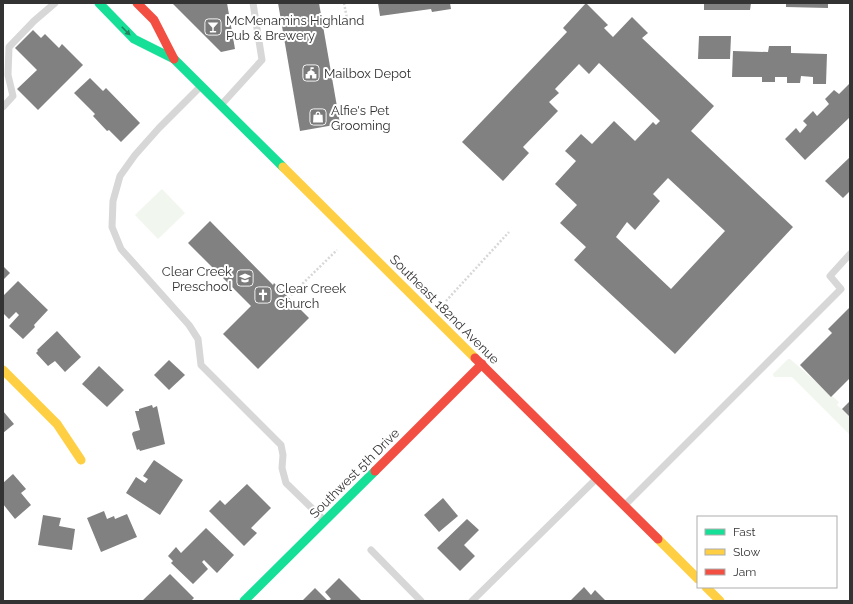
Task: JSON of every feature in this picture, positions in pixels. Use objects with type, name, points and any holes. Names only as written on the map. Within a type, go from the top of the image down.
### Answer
[{"type":"main road","name":"Southeast 182nd Avenue","points":[[99,3],[134,39],[174,59]]},
{"type":"main road","name":"Southeast 182nd Avenue","points":[[137,3],[154,20],[174,59],[697,578]]},
{"type":"main road","name":"Southwest 5th Drive","points":[[244,601],[482,364]]},
{"type":"main road","points":[[3,370],[56,424],[80,460]]},
{"type":"main road","points":[[707,588],[720,601]]},
{"type":"lane","points":[[3,107],[13,96],[8,75],[9,47],[55,3]]},
{"type":"lane","points":[[221,105],[262,60],[254,3]]},
{"type":"lane","points":[[201,86],[159,128],[135,155],[120,176],[113,201],[112,227],[121,249],[189,325],[198,339],[200,365],[281,445],[283,455],[282,468],[286,483],[325,521]]},
{"type":"lane","points":[[624,505],[841,289],[830,276],[850,254]]},
{"type":"lane","points":[[472,601],[596,478]]},
{"type":"lane","points":[[371,550],[421,601]]},
{"type":"path","points":[[344,3],[348,24]]},
{"type":"path","points":[[433,316],[509,232]]},
{"type":"path","points":[[291,295],[352,235]]},
{"type":"shaded area","points":[[162,189],[185,213],[158,239],[135,215]]},
{"type":"shaded area","points":[[788,359],[790,359],[839,402],[837,405],[850,417],[850,435],[792,377],[774,377],[773,374]]},
{"type":"building","name":"McMenamins Highland Pub & Brewery","points":[[172,3],[227,3],[235,49],[221,52]]},
{"type":"building","points":[[278,3],[319,3],[340,124],[300,131]]},
{"type":"building","points":[[378,3],[450,3],[451,9],[432,12],[431,9],[380,16]]},
{"type":"building","points":[[586,3],[608,25],[604,28],[613,37],[632,17],[648,33],[642,38],[714,106],[691,131],[793,227],[675,354],[574,260],[586,247],[560,223],[577,205],[555,184],[576,161],[565,151],[581,134],[592,144],[614,121],[635,141],[653,122],[656,125],[660,121],[599,63],[589,74],[579,64],[555,89],[559,93],[549,102],[558,111],[523,147],[529,153],[503,181],[462,142],[567,32],[563,28]],"holes":[[[668,178],[725,231],[671,289],[616,237],[627,222],[635,230],[660,201],[653,194]]]},
{"type":"building","points":[[704,3],[751,3],[750,10],[704,10]]},
{"type":"building","points":[[786,3],[828,3],[828,8],[786,7]]},
{"type":"building","points":[[33,30],[41,38],[45,34],[59,48],[62,44],[83,65],[38,110],[17,89],[37,70],[15,48]]},
{"type":"building","points":[[699,36],[731,36],[730,59],[698,59]]},
{"type":"building","points":[[769,46],[791,46],[791,53],[827,54],[826,84],[813,84],[813,77],[801,76],[800,83],[787,83],[787,77],[775,77],[775,82],[762,82],[762,77],[732,77],[733,51],[768,52]]},
{"type":"building","points":[[90,78],[103,91],[106,88],[140,123],[121,142],[109,130],[107,131],[93,116],[95,114],[74,93]]},
{"type":"building","points":[[850,83],[850,117],[805,160],[785,139],[796,128],[800,133],[807,125],[803,121],[813,111],[817,116],[829,104],[825,99],[834,90],[839,94]]},
{"type":"building","points":[[850,157],[850,191],[843,198],[825,181]]},
{"type":"building","name":"Clear Creek Church","points":[[210,221],[273,285],[274,283],[309,318],[258,369],[223,334],[251,306],[188,243]]},
{"type":"building","points":[[3,266],[10,273],[3,280]]},
{"type":"building","points":[[18,281],[48,310],[34,325],[35,327],[23,339],[9,326],[19,315],[16,312],[9,319],[3,313],[3,296]]},
{"type":"building","points":[[850,307],[850,378],[831,397],[800,365],[832,333],[828,329]]},
{"type":"building","points":[[57,331],[81,357],[65,372],[55,361],[48,366],[36,353],[38,351],[37,350]]},
{"type":"building","points":[[169,360],[185,375],[169,390],[154,375]]},
{"type":"building","points":[[99,366],[124,390],[107,407],[82,384]]},
{"type":"building","points":[[850,401],[850,417],[842,409]]},
{"type":"building","points":[[152,405],[153,408],[157,406],[165,444],[140,451],[139,449],[137,450],[132,434],[133,432],[140,430],[135,411],[139,411],[139,409]]},
{"type":"building","points":[[3,411],[14,424],[3,433]]},
{"type":"building","points":[[154,460],[183,480],[160,515],[126,493],[136,477],[145,483],[148,479],[143,476]]},
{"type":"building","points":[[13,474],[26,489],[21,493],[31,505],[15,519],[3,504],[3,483]]},
{"type":"building","points":[[247,484],[271,508],[251,528],[257,533],[244,546],[209,511],[220,500],[225,505]]},
{"type":"building","points":[[443,498],[458,516],[439,532],[424,515]]},
{"type":"building","points":[[104,511],[107,519],[114,516],[115,519],[127,514],[137,537],[101,552],[87,518]]},
{"type":"building","points":[[43,515],[61,518],[59,526],[75,529],[72,550],[38,545]]},
{"type":"building","points":[[467,519],[479,530],[464,545],[475,556],[460,571],[437,548]]},
{"type":"building","points":[[206,528],[234,555],[217,573],[204,560],[202,562],[208,569],[193,584],[171,563],[173,561],[168,556],[176,547],[181,553]]},
{"type":"building","points":[[170,574],[194,598],[191,601],[142,601]]},
{"type":"building","points":[[339,578],[361,600],[360,601],[328,601],[331,599],[325,592]]},
{"type":"building","points":[[584,587],[591,595],[595,590],[605,600],[570,601]]},
{"type":"building","points":[[315,588],[328,601],[302,601]]},
{"type":"traffic: fast","points":[[99,3],[134,39],[174,59],[283,167]]},
{"type":"traffic: fast","points":[[244,601],[375,471]]},
{"type":"traffic: slow","points":[[283,167],[475,358]]},
{"type":"traffic: slow","points":[[3,370],[57,424],[81,460]]},
{"type":"traffic: slow","points":[[658,539],[697,578]]},
{"type":"traffic: slow","points":[[707,588],[720,601]]},
{"type":"traffic: jam","points":[[137,3],[154,20],[174,59]]},
{"type":"traffic: jam","points":[[475,358],[658,539]]},
{"type":"traffic: jam","points":[[375,471],[482,364]]},
{"type":"place","name":"McMenamins Highland Pub & Brewery","points":[[213,27]]},
{"type":"place","name":"Mailbox Depot","points":[[311,73]]},
{"type":"place","name":"Alfie's Pet Grooming","points":[[318,117]]},
{"type":"place","name":"Clear Creek Preschool","points":[[245,278]]},
{"type":"place","name":"Clear Creek Church","points":[[263,295]]}]
